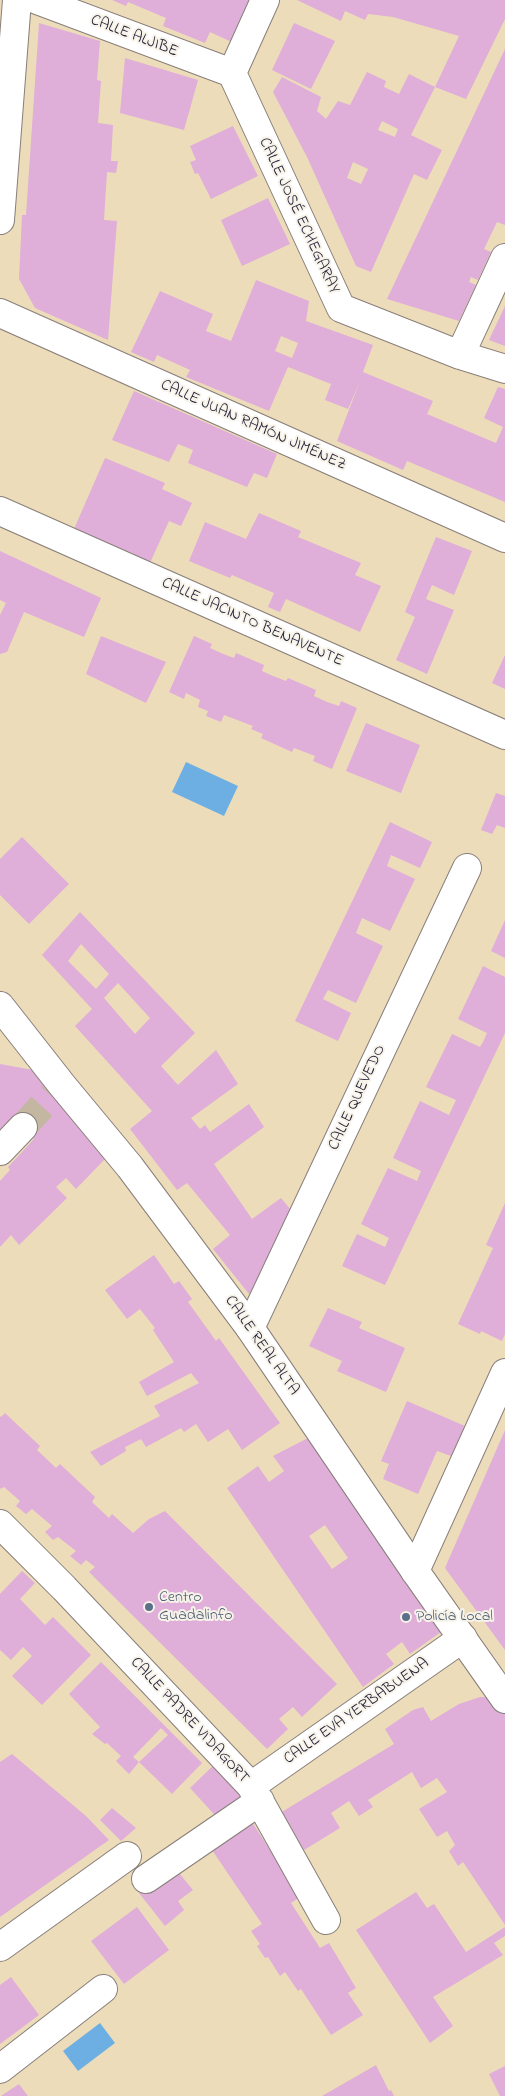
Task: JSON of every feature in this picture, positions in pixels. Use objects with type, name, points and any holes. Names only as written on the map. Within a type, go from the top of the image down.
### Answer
[{"type":"street","points":[[0,220],[17,0]]},
{"type":"street","name":"CALLE ALJIBE","points":[[37,0],[232,73]]},
{"type":"street","points":[[232,73],[265,0]]},
{"type":"street","name":"CALLE JOSÉ ECHEGARAY","points":[[232,73],[341,308],[460,355],[505,370]]},
{"type":"street","points":[[460,355],[505,258]]},
{"type":"street","name":"CALLE JUAN RAMÓN JIMÉNEZ","points":[[0,314],[505,538]]},
{"type":"street","name":"CALLE JACINTO BENAVENTE","points":[[0,511],[505,735]]},
{"type":"street","name":"CALLE QUEVEDO","points":[[250,1328],[467,868]]},
{"type":"street","name":"CALLE REAL ALTA","points":[[0,1006],[57,1090],[130,1167],[250,1328],[415,1571],[505,1699]]},
{"type":"street","points":[[0,1150],[23,1127]]},
{"type":"street","points":[[415,1571],[505,1373]]},
{"type":"street","name":"CALLE PADRE VIDAGORT","points":[[0,1524],[64,1588],[255,1794],[326,1920]]},
{"type":"street","name":"CALLE EVA YERBABUENA","points":[[146,1879],[255,1794],[463,1638]]},
{"type":"street","points":[[0,1947],[128,1856]]},
{"type":"street","points":[[0,2070],[104,1990]]},
{"type":"water","points":[[186,762],[238,786],[224,816],[172,792]]},
{"type":"water","points":[[100,2023],[115,2043],[78,2071],[63,2051]]},
{"type":"building","points":[[112,0],[258,0],[238,45],[210,32],[205,43],[163,26],[166,18],[128,2],[126,6]]},
{"type":"building","points":[[297,0],[505,0],[505,19],[466,99],[435,87],[459,36],[393,17],[368,14],[365,20],[345,11],[341,21]]},
{"type":"building","points":[[39,23],[100,41],[97,80],[101,81],[98,123],[113,125],[111,161],[118,161],[116,173],[107,172],[104,220],[117,221],[108,340],[35,308],[19,279],[22,215],[26,215]]},
{"type":"building","points":[[294,23],[335,41],[311,89],[272,70]]},
{"type":"building","points":[[505,49],[505,225],[497,222],[484,249],[491,252],[478,280],[471,277],[469,282],[476,285],[459,321],[387,299]]},
{"type":"building","points":[[125,58],[198,80],[184,130],[120,113]]},
{"type":"building","points":[[367,72],[386,81],[384,87],[399,94],[409,74],[435,87],[411,135],[442,150],[427,180],[414,174],[371,272],[356,266],[307,157],[273,92],[282,77],[321,97],[317,111],[326,119],[338,101],[350,105]],"holes":[[[382,121],[398,129],[395,137],[378,130]],[[353,162],[368,169],[361,184],[347,178]]]},
{"type":"building","points":[[233,126],[258,176],[211,199],[198,173],[195,174],[190,162],[196,160],[190,146]]},
{"type":"building","points":[[268,198],[290,244],[242,266],[221,220]]},
{"type":"building","points":[[256,280],[309,301],[306,321],[373,345],[363,372],[433,401],[427,414],[496,443],[503,427],[484,418],[498,387],[505,389],[505,502],[407,461],[403,470],[337,441],[360,381],[348,409],[325,400],[331,384],[288,367],[269,411],[186,377],[190,370],[157,355],[154,362],[131,352],[160,291],[213,314],[206,331],[231,341]],"holes":[[[281,336],[298,343],[292,358],[275,351]]]},
{"type":"building","points":[[505,306],[505,346],[489,340]]},
{"type":"building","points":[[134,391],[277,454],[267,478],[254,473],[247,487],[188,463],[193,450],[178,444],[169,462],[112,440]]},
{"type":"building","points":[[105,458],[165,483],[162,489],[192,503],[181,526],[169,521],[149,565],[132,558],[134,554],[74,529]]},
{"type":"building","points":[[259,513],[301,531],[298,537],[361,563],[355,575],[381,586],[360,632],[286,599],[280,612],[268,607],[274,593],[232,575],[230,578],[189,561],[205,522],[246,539]]},
{"type":"building","points":[[436,537],[472,551],[454,595],[432,585],[426,599],[454,610],[427,674],[396,660],[415,617],[405,612]]},
{"type":"building","points":[[0,551],[101,598],[84,637],[24,612],[7,652],[0,654],[0,615],[6,603],[0,600]]},
{"type":"building","points":[[101,636],[166,662],[146,703],[86,674]]},
{"type":"building","points":[[194,636],[212,644],[210,648],[221,653],[234,658],[236,653],[264,665],[262,671],[286,681],[288,678],[316,690],[314,696],[327,702],[339,706],[341,701],[357,708],[332,769],[313,761],[315,756],[294,748],[292,752],[261,738],[263,734],[251,729],[253,726],[224,715],[221,722],[206,716],[208,711],[198,707],[200,700],[186,693],[184,699],[169,692]]},
{"type":"building","points":[[505,655],[505,689],[492,683]]},
{"type":"building","points":[[366,723],[420,745],[401,793],[346,771]]},
{"type":"building","points":[[496,793],[505,796],[505,828],[497,825],[492,834],[481,830]]},
{"type":"building","points":[[390,822],[432,842],[420,868],[391,855],[387,866],[415,879],[390,931],[362,918],[356,933],[383,946],[356,1003],[328,990],[323,999],[351,1013],[338,1041],[295,1021]]},
{"type":"building","points":[[22,837],[69,884],[29,924],[0,895],[0,859]]},
{"type":"building","points":[[80,912],[195,1033],[161,1066],[178,1085],[216,1050],[238,1084],[191,1118],[200,1129],[205,1125],[210,1132],[249,1104],[264,1127],[214,1164],[252,1219],[281,1198],[291,1210],[256,1289],[249,1294],[213,1249],[230,1235],[187,1183],[177,1190],[130,1129],[152,1111],[75,1026],[92,1009],[42,955]],"holes":[[[81,944],[109,974],[96,989],[68,961]],[[118,983],[150,1018],[135,1034],[104,998]]]},
{"type":"building","points":[[505,920],[505,958],[491,951]]},
{"type":"building","points":[[483,966],[505,977],[505,1033],[385,1285],[342,1266],[357,1234],[385,1247],[389,1238],[361,1224],[388,1168],[417,1181],[421,1171],[393,1158],[420,1101],[449,1115],[456,1100],[426,1087],[452,1034],[480,1047],[483,1042],[487,1033],[458,1019]]},
{"type":"building","points":[[0,1064],[33,1070],[64,1109],[98,1144],[95,1146],[105,1159],[76,1189],[66,1178],[56,1187],[67,1198],[19,1245],[11,1235],[0,1247],[0,1181],[10,1170],[8,1167],[34,1139],[15,1119],[0,1133]]},
{"type":"building","points":[[505,1203],[505,1334],[502,1341],[481,1331],[480,1334],[458,1324],[493,1248],[486,1245]]},
{"type":"building","points":[[154,1255],[174,1284],[179,1281],[192,1299],[188,1302],[216,1341],[219,1338],[280,1423],[242,1450],[228,1429],[208,1442],[196,1424],[184,1432],[181,1428],[146,1447],[141,1439],[125,1447],[126,1451],[101,1466],[90,1452],[160,1416],[154,1406],[199,1383],[191,1373],[147,1396],[139,1382],[174,1362],[153,1330],[155,1328],[140,1309],[127,1319],[105,1290]]},
{"type":"building","points":[[328,1308],[362,1322],[359,1328],[405,1348],[386,1392],[337,1371],[342,1361],[309,1346]]},
{"type":"building","points":[[407,1401],[465,1426],[451,1456],[437,1451],[418,1494],[383,1479],[389,1464],[381,1461]]},
{"type":"building","points":[[5,1413],[40,1446],[37,1450],[56,1468],[60,1464],[95,1497],[92,1502],[109,1518],[112,1514],[133,1533],[149,1519],[165,1511],[337,1684],[302,1717],[293,1707],[279,1719],[288,1729],[267,1749],[89,1572],[95,1567],[86,1560],[81,1565],[70,1556],[76,1551],[58,1537],[53,1540],[45,1532],[52,1526],[32,1509],[26,1514],[16,1506],[20,1501],[4,1487],[0,1489],[0,1416]]},
{"type":"building","points":[[505,1430],[505,1650],[445,1568]]},
{"type":"building","points":[[308,1438],[441,1632],[410,1654],[402,1642],[386,1654],[394,1664],[363,1687],[227,1488],[258,1466],[269,1482],[284,1471],[273,1456]],"holes":[[[325,1525],[348,1558],[332,1569],[309,1536]]]},
{"type":"building","points":[[22,1571],[35,1583],[20,1599],[45,1625],[53,1617],[91,1655],[42,1705],[12,1676],[32,1656],[23,1647],[11,1660],[0,1650],[0,1594]]},
{"type":"building","points":[[101,1662],[202,1763],[172,1794],[139,1762],[129,1774],[116,1761],[121,1756],[107,1743],[105,1744],[92,1734],[100,1727],[69,1694]],"holes":[[[161,1728],[168,1735],[139,1762],[133,1757]]]},
{"type":"building","points":[[480,1697],[493,1697],[505,1712],[505,1925],[463,1862],[458,1866],[449,1851],[455,1845],[447,1831],[437,1837],[419,1809],[447,1792],[437,1778],[421,1788],[412,1772],[368,1800],[373,1807],[359,1816],[349,1801],[331,1813],[340,1828],[304,1850],[280,1813],[394,1744],[385,1729],[413,1710],[423,1707],[431,1721],[459,1704]]},
{"type":"building","points":[[12,1754],[86,1816],[109,1840],[0,1917],[0,1762]]},
{"type":"building","points":[[219,1760],[253,1799],[222,1823],[190,1788]]},
{"type":"building","points":[[112,1808],[136,1828],[121,1841],[100,1820]]},
{"type":"building","points":[[250,1819],[300,1897],[291,1903],[320,1948],[329,1943],[356,1988],[348,1993],[363,2015],[331,2035],[301,1989],[298,1991],[285,1972],[280,1976],[268,1957],[265,1958],[257,1946],[260,1944],[251,1931],[262,1924],[210,1847]]},
{"type":"building","points":[[175,1868],[193,1890],[178,1901],[184,1910],[165,1926],[139,1893]]},
{"type":"building","points":[[416,1892],[427,1908],[434,1904],[466,1952],[505,1927],[505,1936],[494,1943],[503,1955],[433,1997],[453,2026],[430,2043],[356,1930]]},
{"type":"building","points":[[137,1907],[169,1950],[124,1984],[91,1941]]},
{"type":"building","points":[[11,1977],[39,2015],[0,2044],[0,1985]]},
{"type":"building","points":[[376,2065],[389,2091],[391,2090],[394,2096],[322,2096]]},
{"type":"building","points":[[505,2066],[505,2096],[500,2096],[489,2074]]},
{"type":"building","points":[[19,2084],[28,2096],[1,2096]]},
{"type":"tunnel","points":[[23,1127],[52,1095]]},
{"type":"place","name":"Centro Guadalinfo","points":[[149,1607]]},
{"type":"place","name":"Policía Local","points":[[406,1617]]}]
